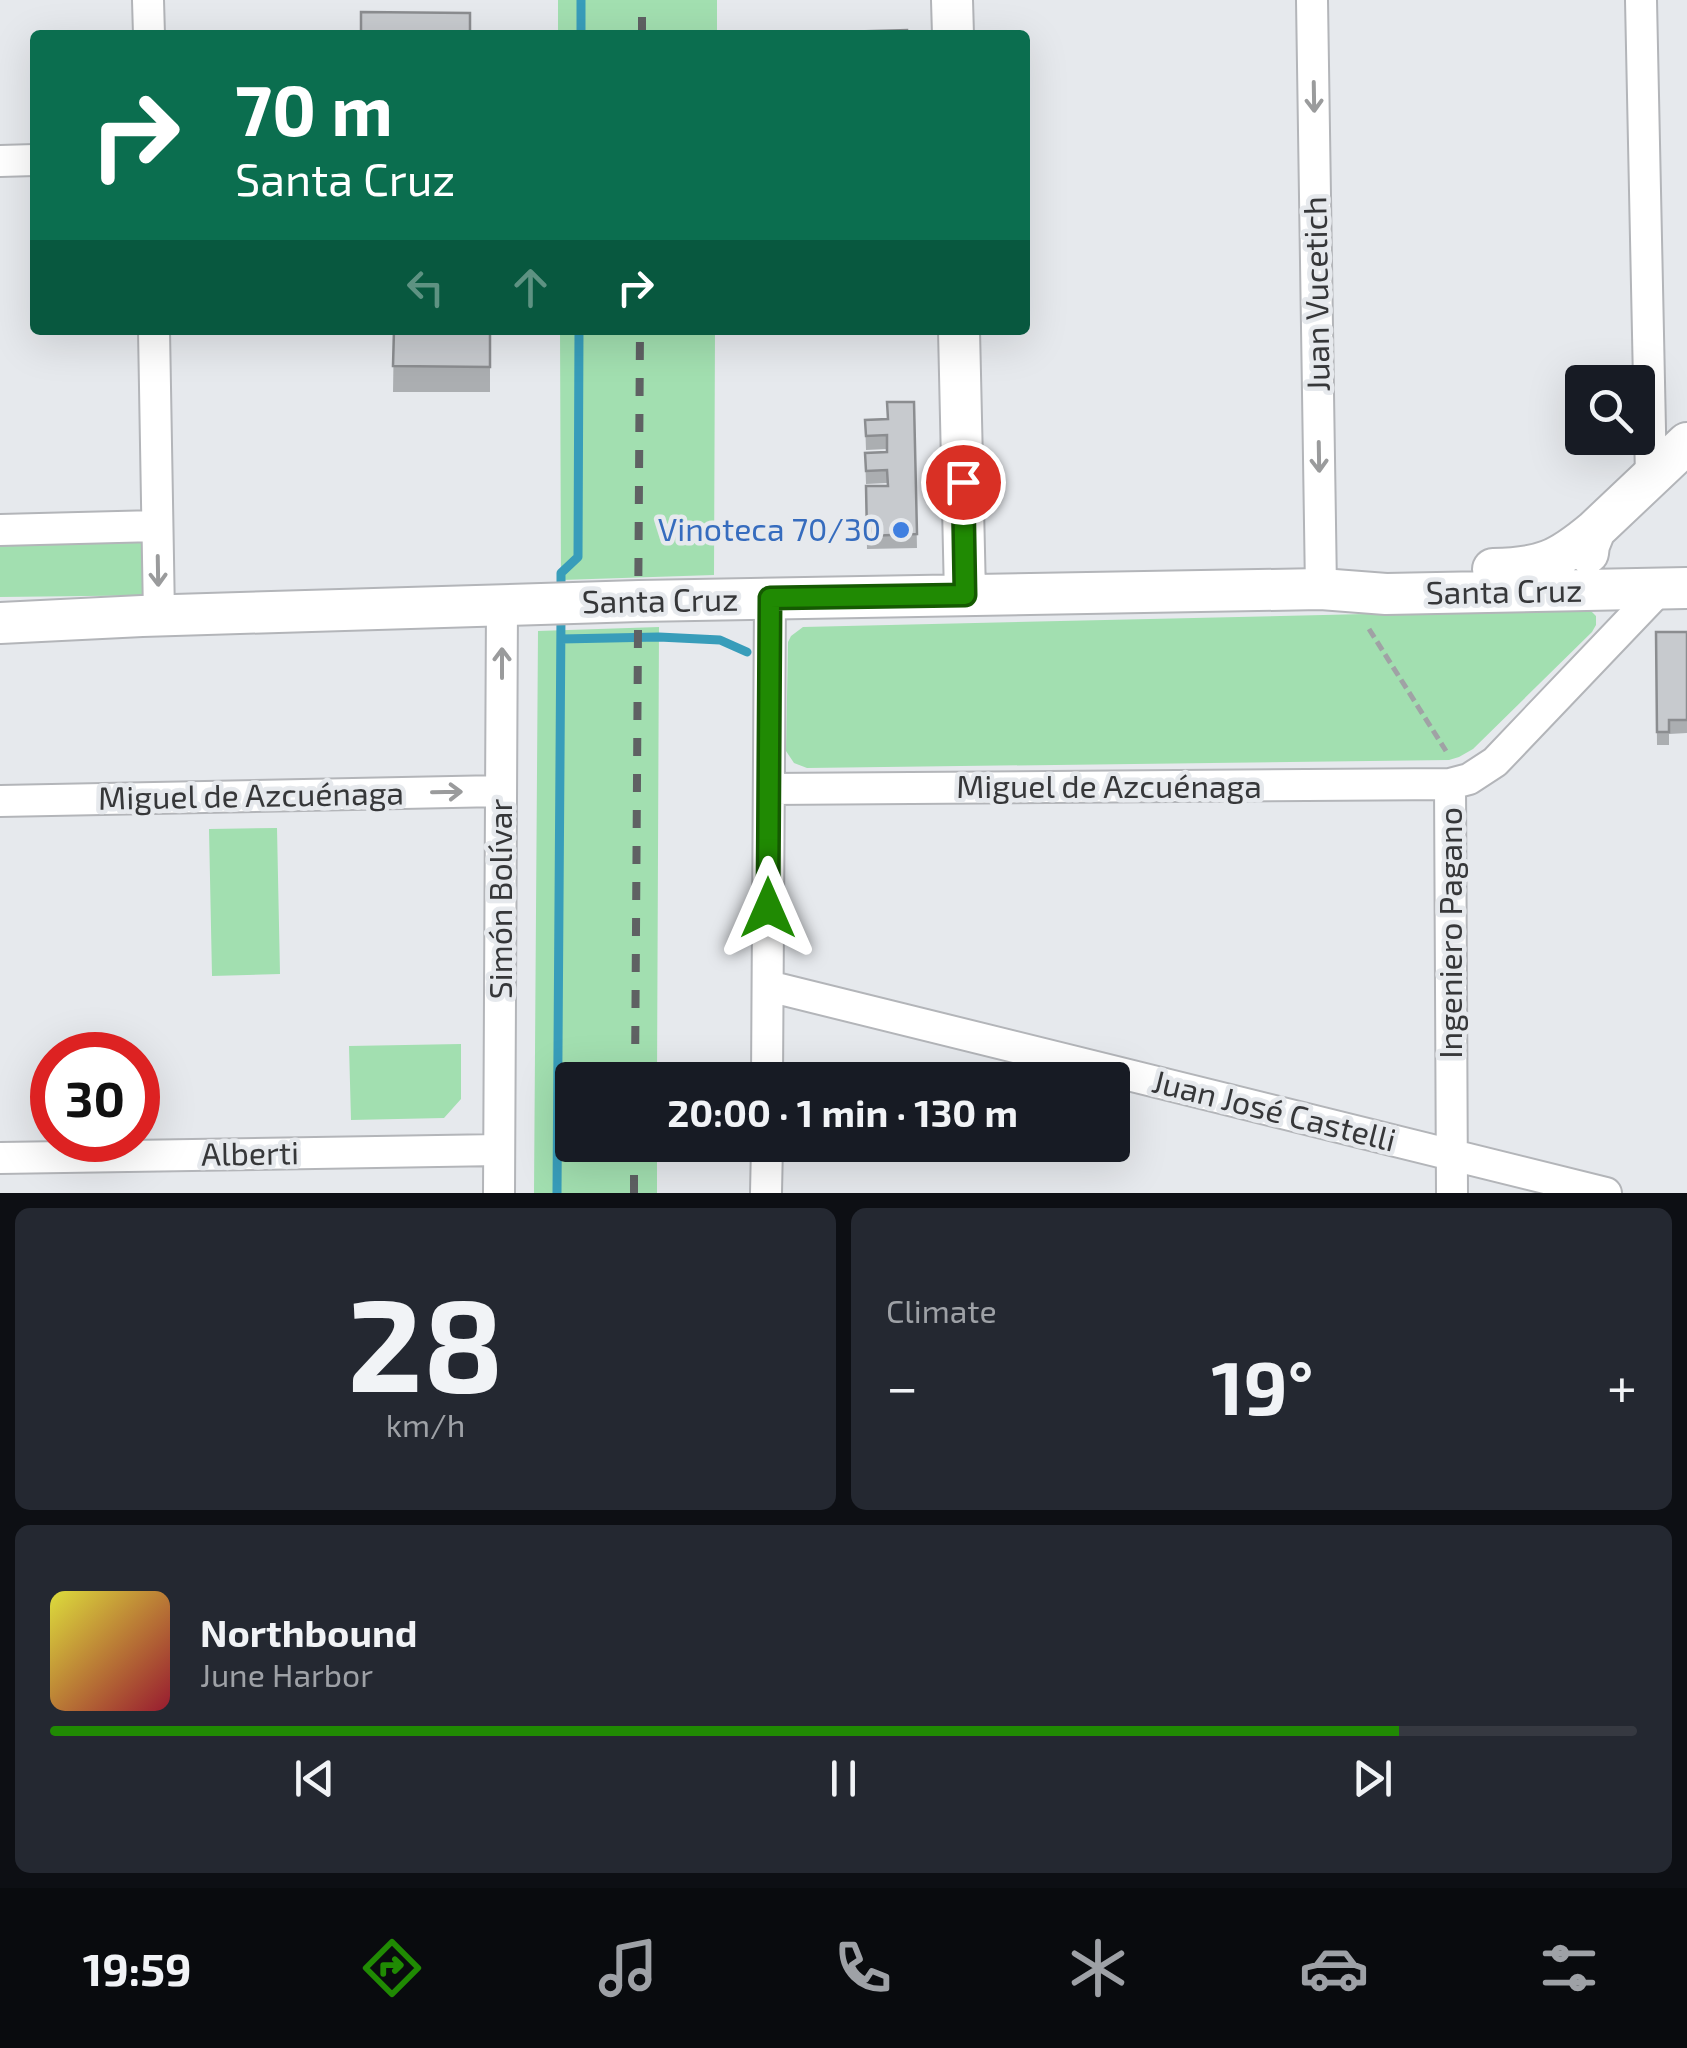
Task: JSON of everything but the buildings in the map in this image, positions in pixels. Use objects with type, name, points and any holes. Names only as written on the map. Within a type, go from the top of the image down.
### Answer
[{"type":"main road","points":[[952,0],[953,30]]},
{"type":"main road","points":[[960,335],[965,595]]},
{"type":"main road","name":"Santa Cruz","points":[[1321,589],[1403,572],[1516,568],[1546,563],[1571,551],[1669,474],[1687,442]]},
{"type":"main road","points":[[1596,530],[1588,550],[1591,566],[1601,578],[1607,582],[1667,582]]},
{"type":"main road","name":"Santa Cruz","points":[[0,622],[770,598],[1321,589],[1386,594],[1667,582]]},
{"type":"street","points":[[148,0],[149,30]]},
{"type":"street","name":"Juan Vucetich","points":[[1312,0],[1321,589]]},
{"type":"street","points":[[1641,0],[1669,474]]},
{"type":"street","points":[[0,161],[30,160]]},
{"type":"street","points":[[154,335],[159,616]]},
{"type":"street","points":[[0,530],[157,526]]},
{"type":"street","name":"Ingeniero Pagano","points":[[1452,1193],[1450,784],[1469,779],[1495,762],[1667,582]]},
{"type":"street","points":[[767,1062],[770,598]]},
{"type":"street","name":"Simón Bolívar","points":[[499,1193],[502,605]]},
{"type":"street","name":"Miguel de Azcuénaga","points":[[769,789],[1450,784]]},
{"type":"street","name":"Miguel de Azcuénaga","points":[[0,801],[501,790]]},
{"type":"street","name":"Juan José Castelli","points":[[768,986],[1606,1193]]},
{"type":"street","name":"Alberti","points":[[0,1158],[500,1150]]},
{"type":"street","points":[[766,1193],[767,1162]]},
{"type":"path","points":[[1383,622],[1364,622],[1446,752]]},
{"type":"path","points":[[1438,752],[1455,749]]},
{"type":"green space","points":[[558,0],[717,0],[717,30],[558,30]]},
{"type":"green space","points":[[560,335],[715,335],[714,575],[561,580]]},
{"type":"green space","points":[[172,541],[173,595],[0,597],[0,545]]},
{"type":"green space","points":[[1582,609],[1596,616],[1592,632],[1473,749],[1449,760],[807,768],[794,763],[786,751],[788,642],[803,627]]},
{"type":"green space","points":[[659,627],[657,1062],[555,1062],[555,1162],[657,1162],[657,1193],[534,1193],[538,631]]},
{"type":"green space","points":[[277,828],[280,974],[212,976],[209,829]]},
{"type":"green space","points":[[461,1044],[461,1099],[444,1118],[351,1120],[349,1046]]},
{"type":"waterway","points":[[581,0],[581,30]]},
{"type":"waterway","points":[[561,595],[561,573],[578,557],[579,335]]},
{"type":"waterway","points":[[557,1193],[561,615]]},
{"type":"waterway","points":[[561,639],[720,640],[747,652]]},
{"type":"railway","points":[[642,0],[642,30]]},
{"type":"railway","points":[[635,1062],[640,335]]},
{"type":"railway","points":[[634,1162],[634,1193]]},
{"type":"place","name":"Vinoteca 70/30","points":[[901,530]]},
{"type":"route","points":[[768,908],[770,598],[965,595],[963,482]]}]
